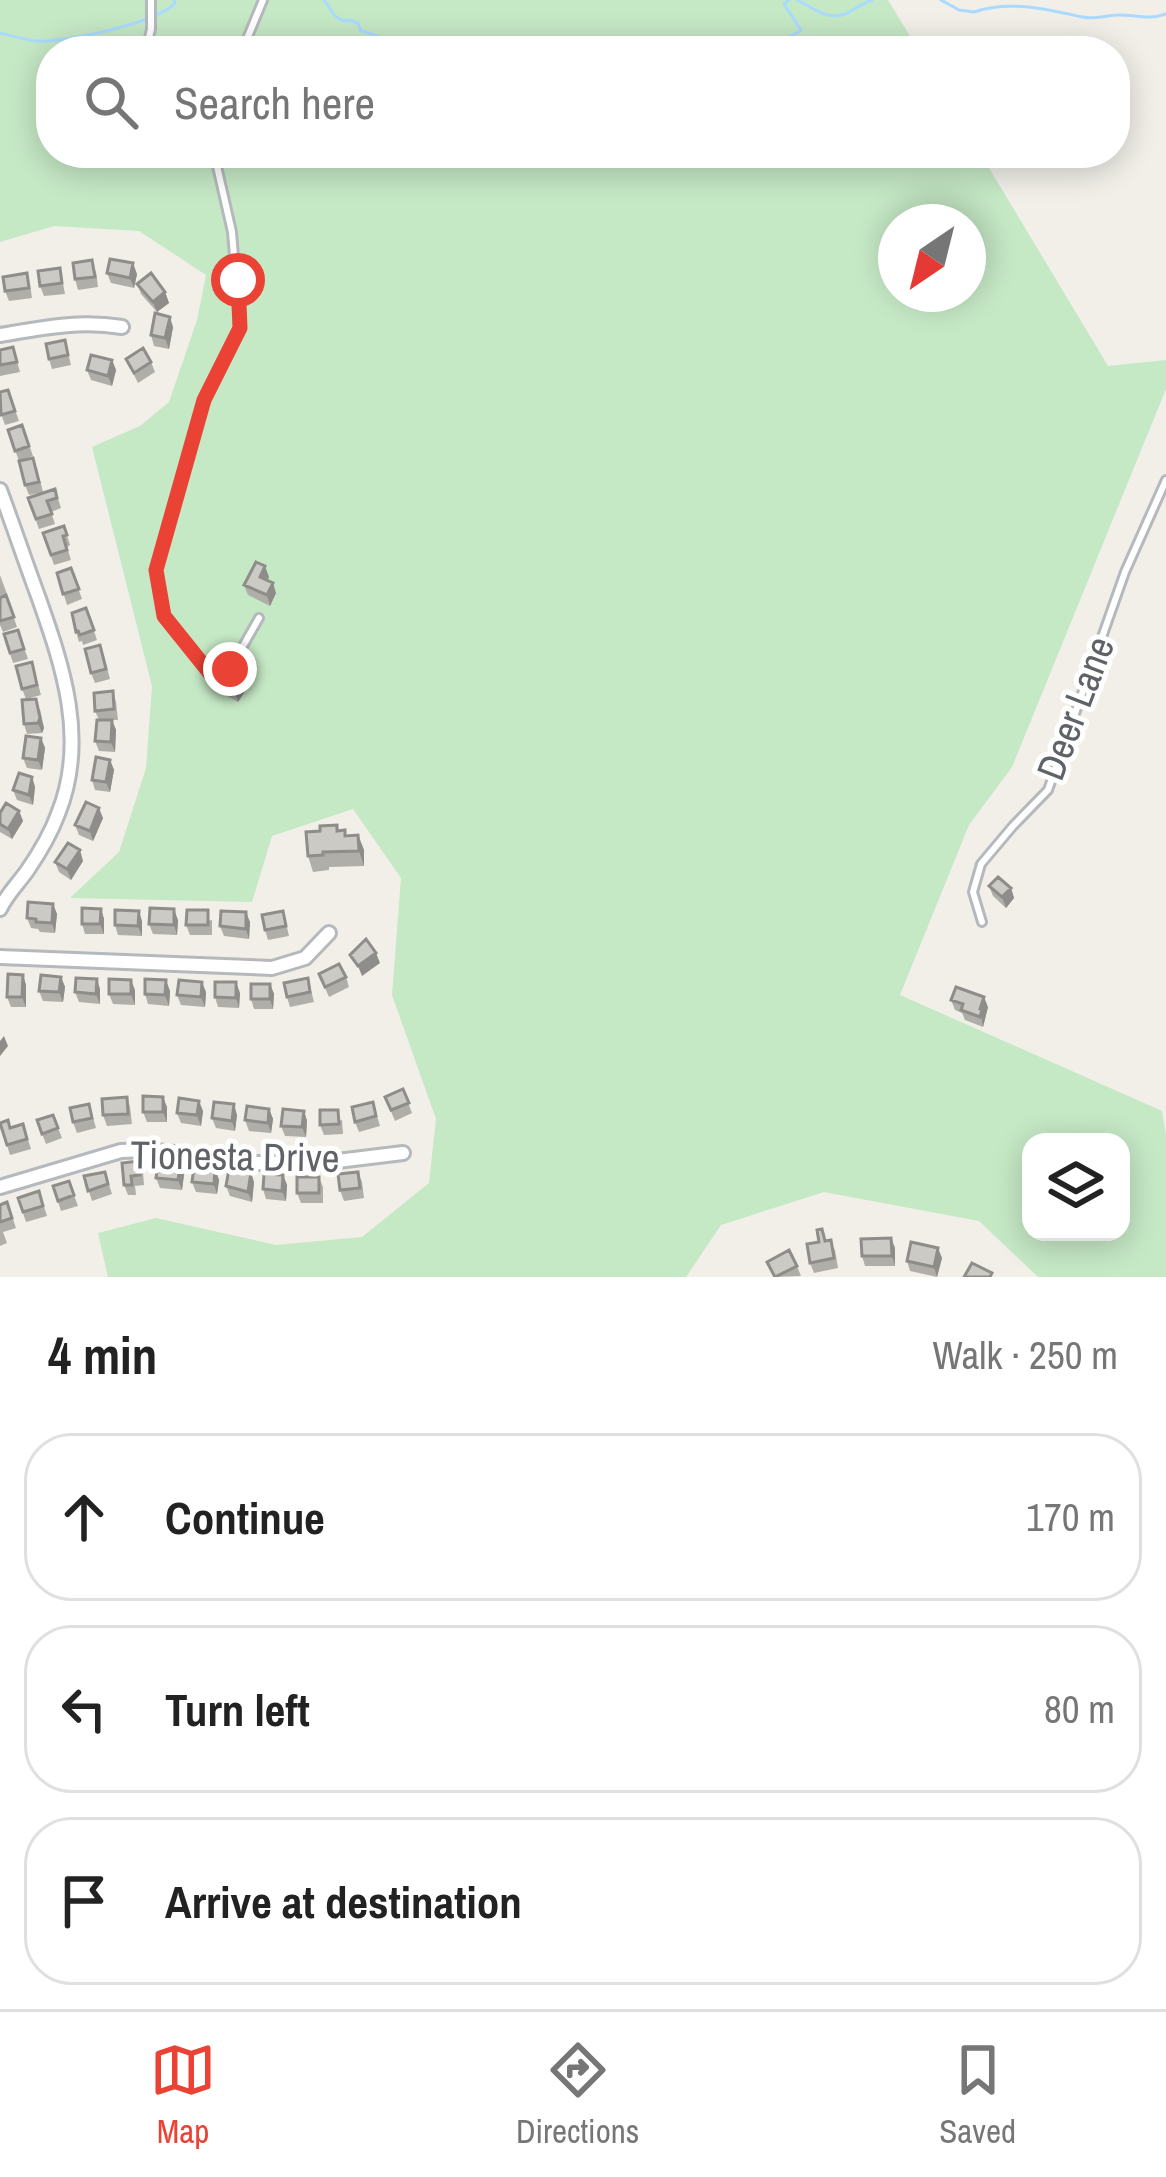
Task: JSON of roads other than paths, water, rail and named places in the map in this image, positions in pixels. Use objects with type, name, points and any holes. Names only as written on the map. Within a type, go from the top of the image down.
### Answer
[{"type":"street","points":[[0,335],[70,323],[122,327]]},
{"type":"street","points":[[0,490],[57,650],[70,700],[73,738],[58,816],[0,909]]},
{"type":"street","points":[[0,957],[272,968],[304,958],[328,933]]},
{"type":"street","name":"Tionesta Drive","points":[[0,1187],[122,1151],[257,1163],[321,1163],[403,1153]]},
{"type":"lane","points":[[248,36],[263,0]]},
{"type":"lane","points":[[149,36],[151,1]]},
{"type":"lane","points":[[217,168],[232,232],[240,328],[204,400],[156,570],[164,616],[213,677],[230,669],[259,618]]},
{"type":"lane","name":"Deer Lane","points":[[982,922],[973,892],[981,864],[1048,790],[1125,572],[1166,480]]},
{"type":"waterway","points":[[83,36],[151,17],[174,0]]},
{"type":"waterway","points":[[324,0],[335,16],[377,36]]},
{"type":"waterway","points":[[789,0],[784,4],[801,30],[790,36]]},
{"type":"waterway","points":[[797,0],[832,16],[872,0]]},
{"type":"waterway","points":[[941,0],[974,12],[1014,6],[1087,18],[1166,14]]},
{"type":"waterway","points":[[0,33],[36,41]]}]
